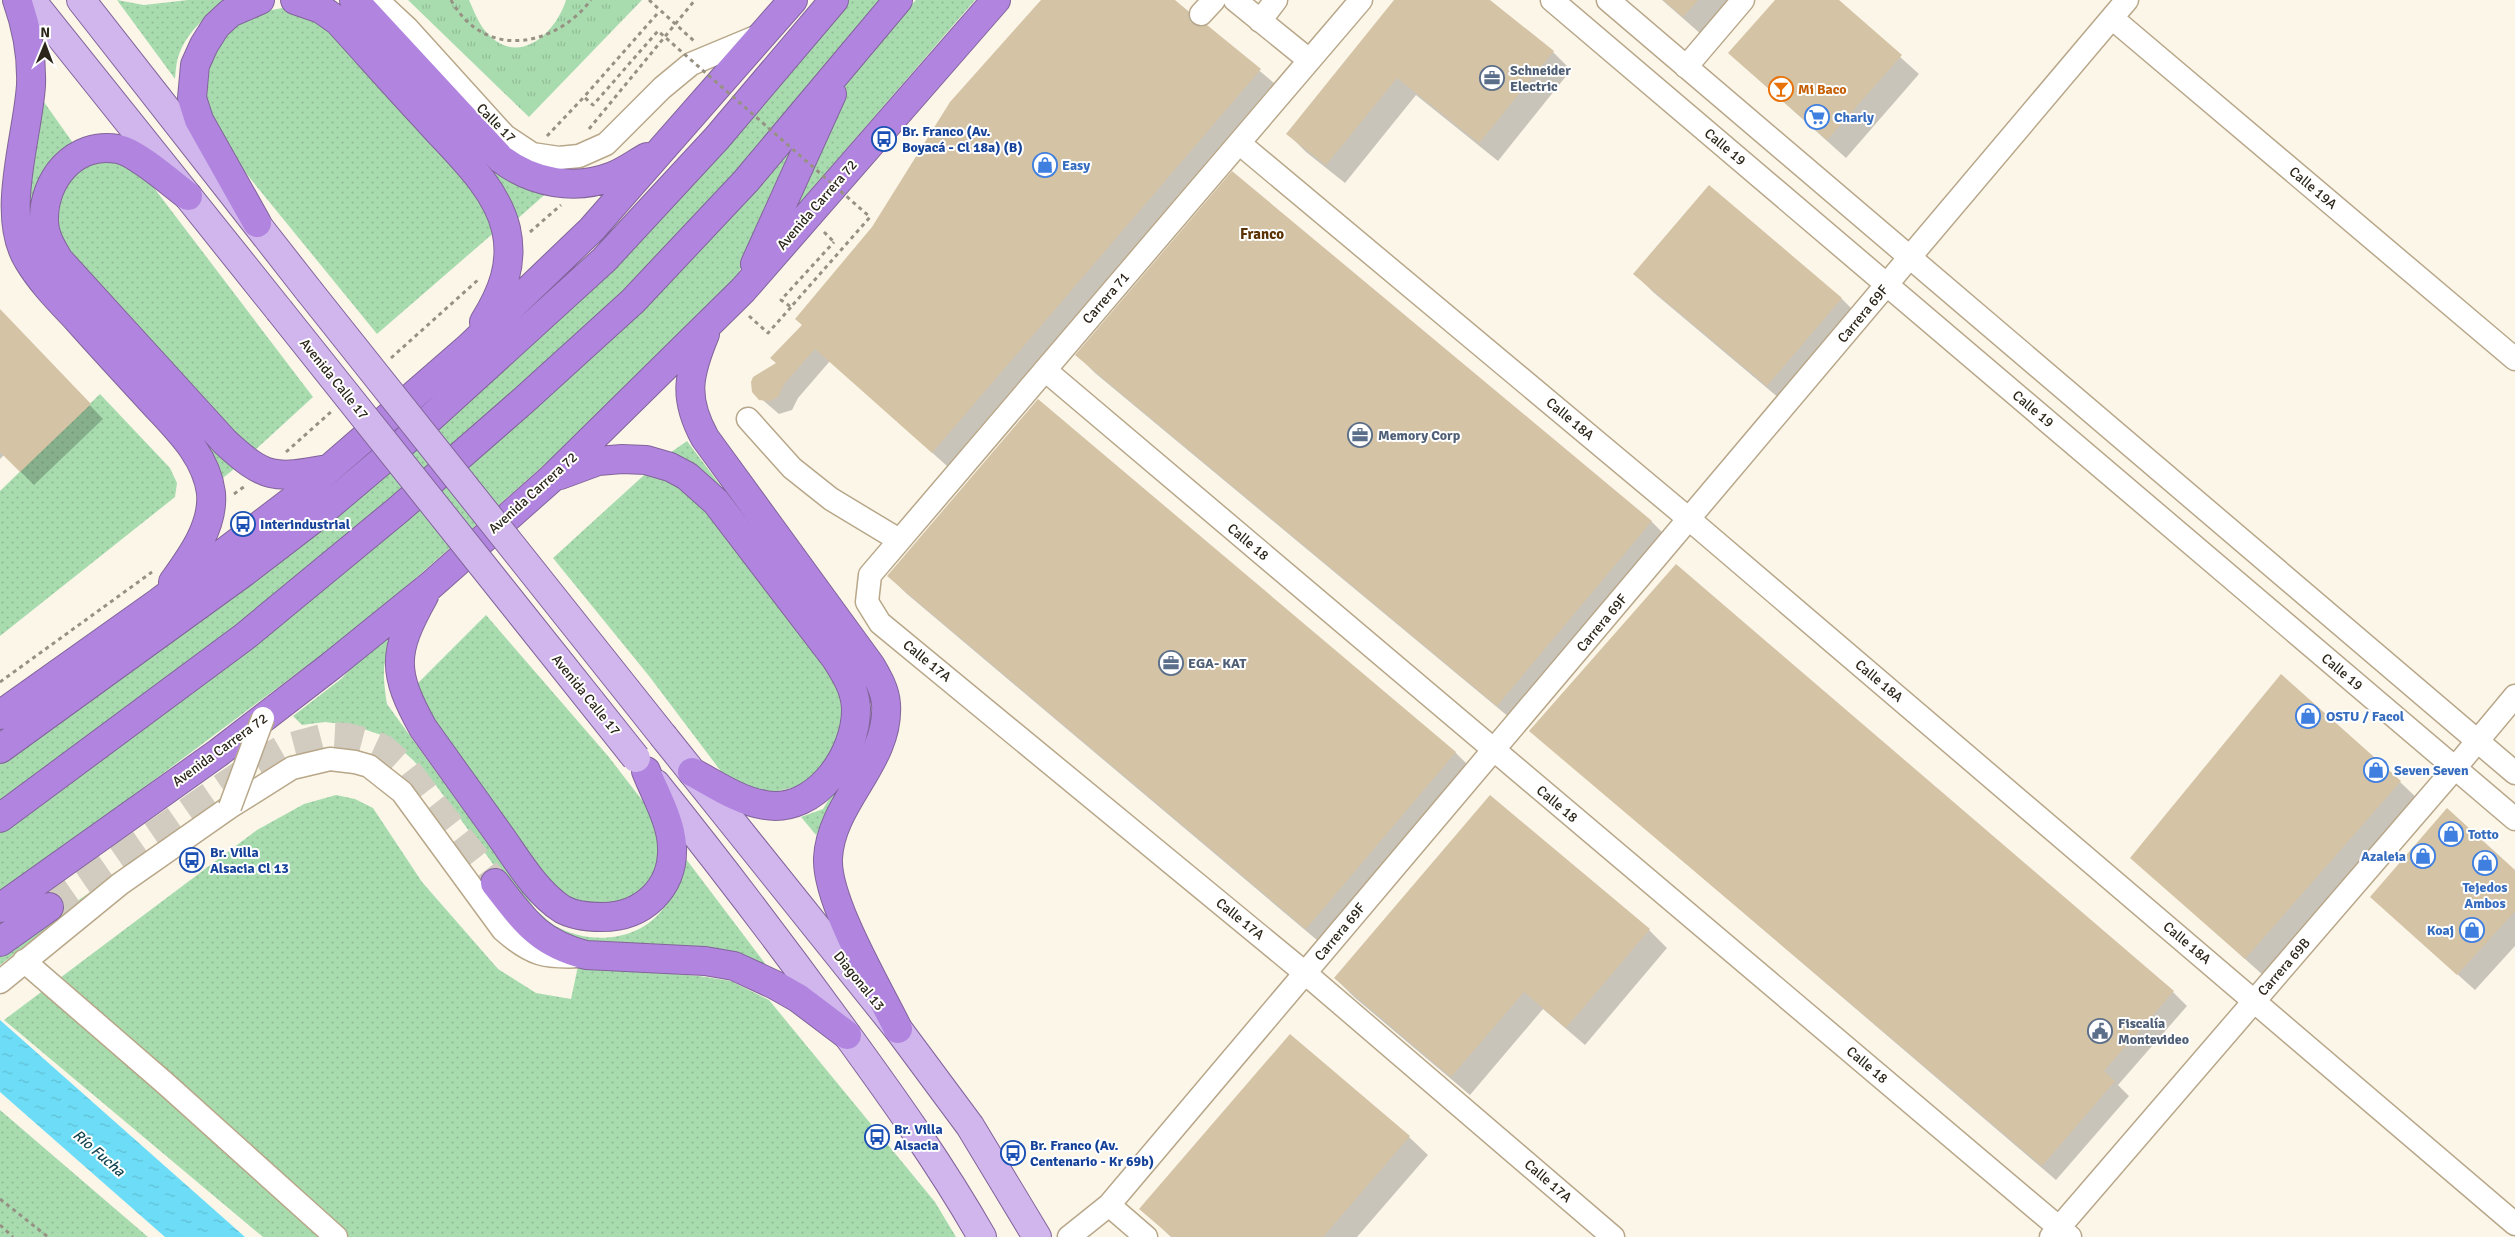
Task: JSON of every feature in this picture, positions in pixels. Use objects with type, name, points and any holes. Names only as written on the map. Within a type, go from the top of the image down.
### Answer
[{"type":"highway","points":[[17,0],[29,38],[31,62],[31,86],[15,208],[16,233],[19,241],[27,259],[50,290],[186,438],[207,473],[211,495],[203,535],[185,566],[159,602]]},
{"type":"highway","points":[[257,223],[199,120],[192,98],[195,65],[204,45],[216,26],[230,13],[260,0]]},
{"type":"highway","points":[[295,0],[321,9],[338,21],[471,169],[497,205],[506,230],[505,278],[500,295],[470,347]]},
{"type":"highway","points":[[354,0],[501,159],[524,174],[536,178],[573,184],[600,180],[615,175],[664,148]]},
{"type":"highway","points":[[0,715],[159,602],[293,500],[470,347],[592,229],[793,0]]},
{"type":"highway","points":[[0,749],[243,573],[312,520],[402,444],[604,260],[717,138],[834,0]]},
{"type":"highway","points":[[0,818],[244,637],[376,528],[524,400],[633,301],[746,181],[898,0]]},
{"type":"highway","name":"Avenida Carrera 72","points":[[0,908],[263,718],[430,586],[552,478],[743,290],[996,0]]},
{"type":"highway","points":[[743,290],[846,64]]},
{"type":"highway","points":[[188,196],[131,154],[118,149],[91,150],[74,157],[57,172],[50,189],[44,222],[48,242],[59,260],[224,442],[247,463],[263,472],[284,476],[330,469]]},
{"type":"highway","points":[[709,324],[693,362],[689,388],[691,408],[696,421],[705,438],[871,666],[884,693],[886,704],[882,734],[867,769],[836,819],[828,858],[838,906],[898,1029]]},
{"type":"highway","points":[[552,478],[598,461],[622,458],[646,460],[670,467],[687,476],[716,502],[836,659],[851,684],[855,715],[854,731],[847,751],[826,781],[805,797],[788,804],[766,806],[745,800],[692,772]]},
{"type":"highway","points":[[430,586],[407,629],[399,670],[402,685],[423,728],[475,801],[521,865],[547,896],[563,910],[586,918],[616,917],[647,905],[662,889],[671,865],[672,845],[669,828],[641,764]]},
{"type":"highway","points":[[495,883],[525,922],[546,940],[567,950],[586,955],[705,961],[734,966],[798,998],[847,1035]]},
{"type":"highway","points":[[0,942],[48,908]]},
{"type":"main road","name":"Avenida Calle 17","points":[[31,0],[641,764]]},
{"type":"main road","points":[[81,0],[257,223]]},
{"type":"main road","name":"Diagonal 13","points":[[257,223],[309,291],[898,1029],[970,1126],[1037,1237]]},
{"type":"main road","points":[[641,764],[782,946],[847,1035],[929,1151],[982,1237]]},
{"type":"street","name":"Calle 17","points":[[377,0],[407,28],[505,136],[532,154],[559,158],[594,151],[618,133],[680,72],[709,55],[764,34]]},
{"type":"street","points":[[1235,0],[1309,60]]},
{"type":"street","points":[[1260,21],[1276,0]]},
{"type":"street","name":"Carrera 71","points":[[867,602],[870,575],[1361,0]]},
{"type":"street","name":"Calle 19","points":[[1552,0],[2515,819]]},
{"type":"street","points":[[1608,0],[2515,773]]},
{"type":"street","points":[[1686,67],[1743,0]]},
{"type":"street","name":"Carrera 69F","points":[[1069,1237],[1109,1205],[2127,0]]},
{"type":"street","name":"Calle 19A","points":[[2112,18],[2515,359]]},
{"type":"street","name":"Calle 18A","points":[[1239,143],[1690,519],[2515,1224]]},
{"type":"street","name":"Calle 18","points":[[1045,370],[1494,750],[2060,1234]]},
{"type":"street","points":[[748,418],[792,468],[825,494],[899,540]]},
{"type":"street","name":"Calle 17A","points":[[867,602],[880,623],[1305,973],[1613,1237]]},
{"type":"street","name":"Carrera 69B","points":[[2060,1234],[2255,1001],[2515,696]]},
{"type":"street","points":[[230,806],[263,718]]},
{"type":"street","points":[[0,982],[120,884],[230,806],[292,768],[315,761],[339,759],[370,766],[402,792],[503,930],[518,943],[536,954],[554,958],[586,955]]},
{"type":"street","points":[[24,961],[216,1128],[336,1237]]},
{"type":"street","points":[[1109,1205],[1146,1237]]},
{"type":"path","points":[[451,0],[464,18],[475,28],[502,39],[514,40],[544,37],[568,23],[591,0]]},
{"type":"path","points":[[649,0],[709,55]]},
{"type":"path","points":[[561,120],[661,11]]},
{"type":"path","points":[[584,97],[592,105],[658,31],[870,217],[768,332]]},
{"type":"path","points":[[791,307],[782,300],[834,242]]},
{"type":"path","points":[[0,1199],[48,1237]]},
{"type":"path","points":[[0,1225],[13,1237]]},
{"type":"green space","points":[[117,0],[144,5],[188,0],[232,0],[209,15],[189,35],[179,55],[175,79]]},
{"type":"green space","points":[[329,0],[550,190],[515,221]]},
{"type":"green space","points":[[408,0],[469,0],[479,22],[488,34],[500,43],[512,47],[524,46],[535,42],[545,34],[554,24],[566,0],[642,0],[529,117]]},
{"type":"green space","points":[[847,0],[887,0],[815,84],[627,292],[291,587],[0,802],[0,761],[323,522]]},
{"type":"green space","points":[[916,0],[975,0],[798,205],[851,67]]},
{"type":"green space","points":[[282,8],[313,16],[335,35],[471,185],[497,230],[377,334],[218,139],[199,92],[208,57],[242,16]]},
{"type":"green space","points":[[39,95],[73,143],[59,151],[48,165],[39,185],[35,224],[36,240],[67,283],[234,469],[219,481],[207,453],[194,433],[61,288],[42,265],[31,247],[25,226],[25,189]]},
{"type":"green space","points":[[807,123],[734,283],[553,457],[367,621],[0,895],[0,829],[332,579]]},
{"type":"green space","points":[[112,159],[131,166],[148,180],[313,397],[253,452],[207,407],[61,243],[52,223],[56,204],[72,172],[93,162]]},
{"type":"green space","points":[[100,394],[170,468],[177,483],[175,497],[0,636],[0,491]]},
{"type":"green space","points":[[687,441],[852,661],[864,685],[870,708],[869,730],[863,751],[854,772],[816,835],[801,817],[823,809],[857,753],[863,708],[667,455]]},
{"type":"green space","points":[[654,466],[694,492],[834,678],[843,702],[843,725],[836,754],[803,785],[778,791],[749,792],[726,778],[649,676],[553,558]]},
{"type":"green space","points":[[486,615],[608,756],[652,813],[661,839],[659,859],[650,884],[630,904],[579,906],[537,872],[431,717],[416,685]]},
{"type":"green space","points":[[395,631],[384,667],[387,704],[536,910],[549,922],[568,932],[598,938],[614,937],[642,927],[655,918],[668,900],[677,872],[680,851],[770,970],[566,939],[530,915],[435,784],[413,760],[387,737],[352,725],[325,722],[302,725],[293,716],[341,679],[365,654]]},
{"type":"green space","points":[[336,795],[355,799],[373,808],[422,882],[498,969],[536,993],[571,999],[578,966],[699,976],[731,981],[769,1000],[935,1202],[956,1237],[263,1237],[4,1020],[257,830],[304,804]]},
{"type":"green space","points":[[137,860],[0,965],[0,954]]},
{"type":"green space","points":[[0,1110],[148,1237],[0,1237]]},
{"type":"water","name":"Río Fucha","points":[[0,1020],[245,1237],[165,1237],[0,1092]]},
{"type":"building","name":"Easy","points":[[1041,0],[1175,0],[1188,11],[1188,17],[1192,24],[1199,27],[1207,25],[1261,69],[932,453],[815,349],[784,384],[778,397],[770,401],[759,400],[752,392],[751,382],[753,377],[776,363],[770,358],[802,325],[795,319],[872,227],[950,102]]},
{"type":"building","points":[[1394,0],[1490,0],[1554,51],[1479,143],[1397,78],[1326,165],[1286,134]]},
{"type":"building","points":[[1663,0],[1698,0],[1683,17]]},
{"type":"building","points":[[1775,0],[1839,0],[1902,55],[1827,140],[1728,53]]},
{"type":"building","name":"Memory Corp","points":[[1232,171],[1652,521],[1497,706],[1075,355]]},
{"type":"building","points":[[1709,185],[1842,298],[1767,386],[1633,274]]},
{"type":"building","points":[[0,309],[91,404],[20,472],[0,452]]},
{"type":"building","name":"EGA- KAT","points":[[1038,399],[1456,752],[1306,929],[887,576]]},
{"type":"building","points":[[1676,564],[2174,991],[2104,1071],[2115,1081],[2042,1166],[1529,731]]},
{"type":"building","points":[[2281,674],[2401,781],[2245,959],[2130,858]]},
{"type":"building","points":[[1490,795],[1650,929],[1566,1028],[1524,992],[1451,1077],[1334,978]]},
{"type":"building","points":[[2447,808],[2515,870],[2515,911],[2457,975],[2370,897]]},
{"type":"building","points":[[1290,1034],[1410,1136],[1323,1237],[1172,1237],[1139,1209]]},
{"type":"tunnel","points":[[49,907],[256,764],[284,748],[330,736],[348,737],[371,743],[384,749],[406,769],[495,883]]},
{"type":"place","name":"Schneider Electric","points":[[1492,78]]},
{"type":"place","name":"Mi Baco","points":[[1781,89]]},
{"type":"place","name":"Charly","points":[[1817,117]]},
{"type":"place","name":"Br. Franco (Av. Boyacá - Cl 18a) (B)","points":[[884,139]]},
{"type":"place","name":"Easy","points":[[1045,165]]},
{"type":"place","name":"Memory Corp","points":[[1360,435]]},
{"type":"place","name":"Interindustrial","points":[[243,524]]},
{"type":"place","name":"EGA- KAT","points":[[1171,663]]},
{"type":"place","name":"OSTU / Facol","points":[[2308,716]]},
{"type":"place","name":"Seven Seven","points":[[2376,770]]},
{"type":"place","name":"Totto","points":[[2451,834]]},
{"type":"place","name":"Azaleia","points":[[2423,856]]},
{"type":"place","name":"Br. Villa Alsacia Cl 13","points":[[192,860]]},
{"type":"place","name":"Tejedos Ambos","points":[[2485,863]]},
{"type":"place","name":"Koaj","points":[[2472,930]]},
{"type":"place","name":"Fiscalía Montevideo","points":[[2100,1031]]},
{"type":"place","name":"Br. Villa Alsacia","points":[[877,1137]]},
{"type":"place","name":"Br. Franco (Av. Centenario - Kr 69b)","points":[[1013,1153]]},
{"type":"district","name":"Franco","points":[[1262,234]]}]
